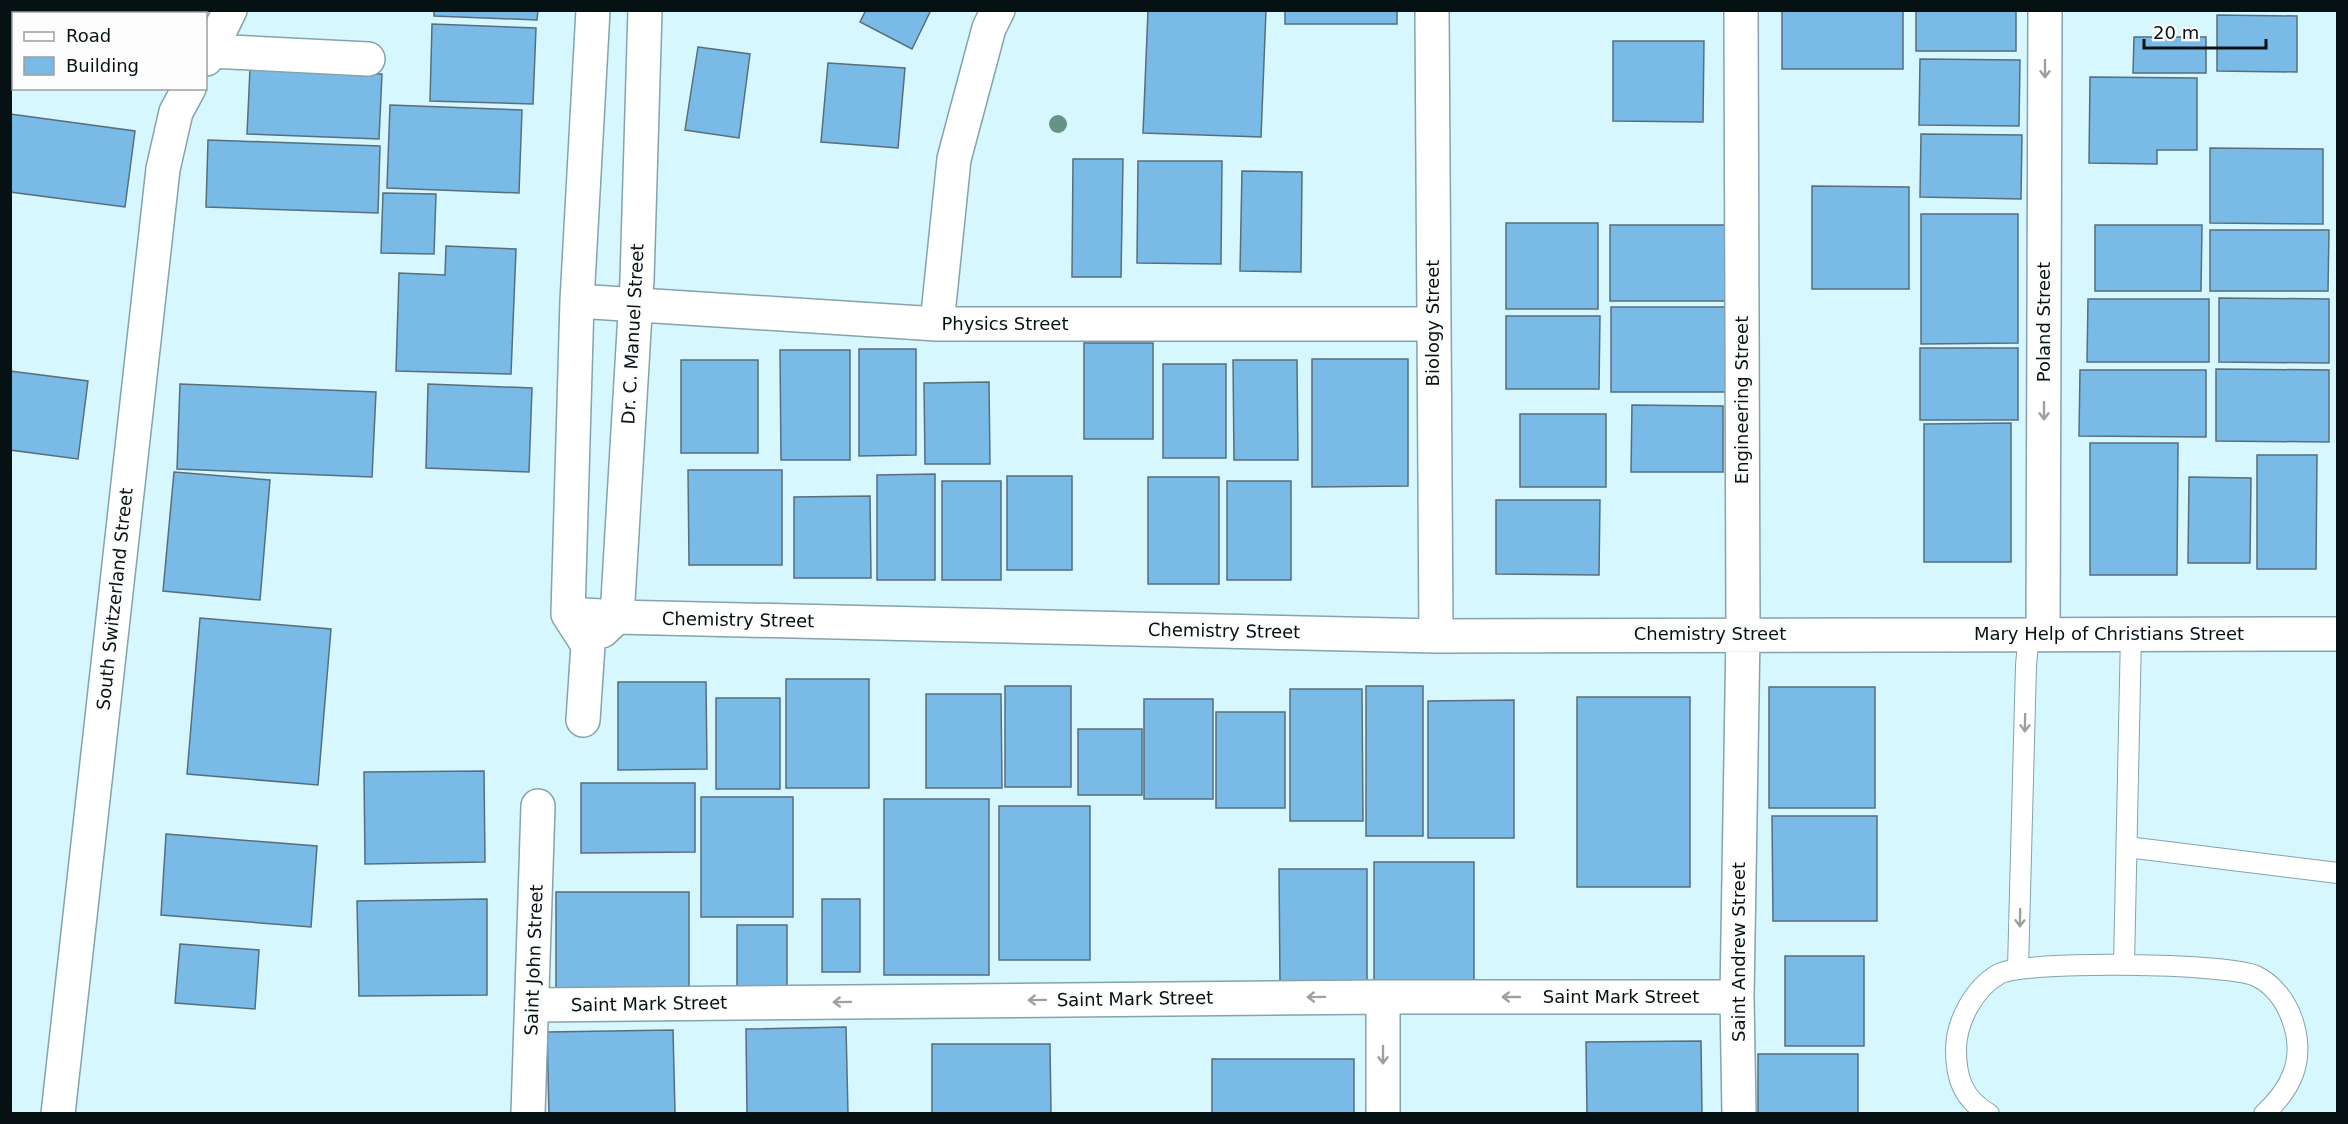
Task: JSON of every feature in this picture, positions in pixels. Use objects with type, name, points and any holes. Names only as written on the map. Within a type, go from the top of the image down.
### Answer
[{"type":"street","points":[[230,10],[208,55],[368,59]]},
{"type":"street","points":[[583,720],[588,645],[568,614],[577,301],[593,10]]},
{"type":"street","name":"Dr. C. Manuel Street","points":[[617,617],[635,305],[645,10]]},
{"type":"street","points":[[937,324],[954,159],[989,28],[998,10]]},
{"type":"street","name":"Biology Street","points":[[1432,10],[1432,324],[1436,636]]},
{"type":"street","name":"Engineering Street","points":[[1740,10],[1743,634],[1741,790]]},
{"type":"street","name":"Poland Street","points":[[2033,644],[2045,10]]},
{"type":"street","name":"South Switzerland Street","points":[[58,1113],[163,169],[176,112],[188,90]]},
{"type":"street","name":"Physics Street","points":[[577,301],[937,324],[1432,324]]},
{"type":"street","name":"Chemistry Street","points":[[568,614],[1436,636],[1881,634]]},
{"type":"street","points":[[588,645],[617,617]]},
{"type":"street","name":"Mary Help of Christians Street","points":[[1881,634],[2033,644],[2131,634],[2337,634]]},
{"type":"street","name":"Saint Andrew Street","points":[[1739,1113],[1737,997],[1741,790]]},
{"type":"street","name":"Saint John Street","points":[[528,1113],[538,806]]},
{"type":"street","points":[[1383,997],[1383,1113]]},
{"type":"street","name":"Saint Mark Street","points":[[533,1005],[1383,997],[1737,997]]},
{"type":"lane","points":[[2124,965],[2131,634]]},
{"type":"lane","points":[[2018,968],[2033,644]]},
{"type":"lane","points":[[2127,847],[2337,873]]},
{"type":"lane","points":[[1989,1113],[1977,1107],[1956,1076],[1956,1033],[1974,997],[1999,974],[2018,968],[2124,965],[2222,968],[2256,976],[2278,991],[2289,1012],[2298,1044],[2294,1073],[2275,1109]]},
{"type":"building","points":[[116,10],[182,10],[182,12],[116,12]]},
{"type":"building","points":[[434,10],[538,10],[537,20],[434,16]]},
{"type":"building","points":[[866,10],[931,10],[912,49],[860,22]]},
{"type":"building","points":[[1148,10],[1266,10],[1261,137],[1143,133]]},
{"type":"building","points":[[1285,10],[1397,10],[1397,24],[1285,24]]},
{"type":"building","points":[[1782,10],[1903,10],[1903,69],[1782,69]]},
{"type":"building","points":[[1916,10],[2016,10],[2016,51],[1916,51]]},
{"type":"building","points":[[2217,15],[2297,16],[2297,72],[2217,71]]},
{"type":"building","points":[[432,24],[536,28],[533,104],[430,101]]},
{"type":"building","points":[[2134,37],[2206,37],[2206,73],[2133,73]]},
{"type":"building","points":[[1613,41],[1704,41],[1703,122],[1613,121]]},
{"type":"building","points":[[698,47],[750,54],[739,138],[685,130]]},
{"type":"building","points":[[1920,59],[2020,60],[2019,126],[1919,125]]},
{"type":"building","points":[[828,63],[905,68],[898,148],[821,142]]},
{"type":"building","points":[[250,69],[382,74],[379,139],[247,134]]},
{"type":"building","points":[[2090,77],[2197,78],[2197,150],[2157,150],[2157,164],[2089,163]]},
{"type":"building","points":[[390,105],[522,110],[519,193],[387,188]]},
{"type":"building","points":[[10,114],[135,131],[125,207],[10,192]]},
{"type":"building","points":[[1921,134],[2022,135],[2021,199],[1920,197]]},
{"type":"building","points":[[208,140],[380,146],[378,213],[206,207]]},
{"type":"building","points":[[2210,148],[2323,149],[2323,224],[2210,223]]},
{"type":"building","points":[[1073,159],[1123,159],[1121,277],[1072,277]]},
{"type":"building","points":[[1138,161],[1222,161],[1221,264],[1137,263]]},
{"type":"building","points":[[1242,171],[1302,172],[1301,272],[1240,271]]},
{"type":"building","points":[[1812,186],[1909,187],[1909,289],[1812,289]]},
{"type":"building","points":[[383,193],[436,194],[434,254],[381,253]]},
{"type":"building","points":[[1921,214],[2018,214],[2018,343],[1921,344]]},
{"type":"building","points":[[1506,223],[1598,223],[1598,309],[1506,309]]},
{"type":"building","points":[[1610,225],[1729,225],[1729,301],[1610,301]]},
{"type":"building","points":[[2095,225],[2202,225],[2201,291],[2095,291]]},
{"type":"building","points":[[2210,230],[2329,230],[2328,291],[2210,291]]},
{"type":"building","points":[[446,246],[516,249],[511,374],[396,371],[399,273],[445,275]]},
{"type":"building","points":[[2219,298],[2329,299],[2329,363],[2219,362]]},
{"type":"building","points":[[2088,299],[2209,299],[2209,362],[2087,362]]},
{"type":"building","points":[[1611,307],[1726,307],[1726,392],[1611,392]]},
{"type":"building","points":[[1506,316],[1600,316],[1599,389],[1506,389]]},
{"type":"building","points":[[1084,343],[1153,343],[1153,439],[1084,439]]},
{"type":"building","points":[[1920,348],[2018,348],[2018,420],[1920,420]]},
{"type":"building","points":[[859,349],[916,349],[916,455],[859,456]]},
{"type":"building","points":[[780,350],[850,350],[850,460],[781,460]]},
{"type":"building","points":[[1312,359],[1408,359],[1408,486],[1312,487]]},
{"type":"building","points":[[681,360],[758,360],[758,453],[681,453]]},
{"type":"building","points":[[1233,360],[1297,360],[1298,460],[1234,460]]},
{"type":"building","points":[[1163,364],[1226,364],[1226,458],[1163,458]]},
{"type":"building","points":[[2216,369],[2329,370],[2329,442],[2216,441]]},
{"type":"building","points":[[2080,370],[2206,370],[2206,437],[2079,436]]},
{"type":"building","points":[[10,371],[88,381],[78,459],[10,450]]},
{"type":"building","points":[[989,382],[990,464],[925,464],[924,383]]},
{"type":"building","points":[[180,384],[376,392],[372,477],[177,469]]},
{"type":"building","points":[[428,384],[532,388],[529,472],[426,468]]},
{"type":"building","points":[[1632,405],[1723,406],[1723,472],[1631,472]]},
{"type":"building","points":[[1520,414],[1606,414],[1606,487],[1520,487]]},
{"type":"building","points":[[2011,423],[2011,562],[1924,562],[1924,424]]},
{"type":"building","points":[[2090,443],[2178,443],[2177,575],[2090,575]]},
{"type":"building","points":[[2257,455],[2317,455],[2316,569],[2257,569]]},
{"type":"building","points":[[688,470],[782,470],[782,565],[689,565]]},
{"type":"building","points":[[174,472],[270,480],[260,600],[163,591]]},
{"type":"building","points":[[935,474],[935,580],[877,580],[877,475]]},
{"type":"building","points":[[1007,476],[1072,476],[1072,570],[1007,570]]},
{"type":"building","points":[[1148,477],[1219,477],[1219,584],[1148,584]]},
{"type":"building","points":[[2189,477],[2251,478],[2250,563],[2188,563]]},
{"type":"building","points":[[942,481],[1001,481],[1001,580],[942,580]]},
{"type":"building","points":[[1227,481],[1291,481],[1291,580],[1227,580]]},
{"type":"building","points":[[870,496],[871,578],[794,578],[794,497]]},
{"type":"building","points":[[1496,500],[1600,500],[1599,575],[1496,574]]},
{"type":"building","points":[[200,618],[331,629],[318,785],[187,774]]},
{"type":"building","points":[[786,679],[869,679],[869,788],[786,788]]},
{"type":"building","points":[[618,682],[706,682],[707,769],[618,770]]},
{"type":"building","points":[[1005,686],[1071,686],[1071,787],[1005,787]]},
{"type":"building","points":[[1366,686],[1423,686],[1423,836],[1366,836]]},
{"type":"building","points":[[1769,687],[1875,687],[1875,808],[1769,808]]},
{"type":"building","points":[[1290,689],[1362,689],[1363,821],[1290,821]]},
{"type":"building","points":[[926,694],[1001,694],[1002,788],[926,788]]},
{"type":"building","points":[[1577,697],[1690,697],[1690,887],[1577,887]]},
{"type":"building","points":[[716,698],[780,698],[780,789],[716,789]]},
{"type":"building","points":[[1144,699],[1213,699],[1213,799],[1144,799]]},
{"type":"building","points":[[1514,700],[1514,838],[1428,838],[1428,701]]},
{"type":"building","points":[[1216,712],[1285,712],[1285,808],[1216,808]]},
{"type":"building","points":[[1078,729],[1142,729],[1142,795],[1078,795]]},
{"type":"building","points":[[484,771],[485,862],[365,864],[364,772]]},
{"type":"building","points":[[581,783],[695,783],[695,852],[581,853]]},
{"type":"building","points":[[701,797],[793,797],[793,917],[701,917]]},
{"type":"building","points":[[884,799],[989,799],[989,975],[884,975]]},
{"type":"building","points":[[999,806],[1090,806],[1090,960],[999,960]]},
{"type":"building","points":[[1772,816],[1877,816],[1877,921],[1773,921]]},
{"type":"building","points":[[166,834],[317,846],[311,927],[161,915]]},
{"type":"building","points":[[1374,862],[1474,862],[1474,986],[1374,986]]},
{"type":"building","points":[[1279,869],[1367,869],[1367,982],[1280,983]]},
{"type":"building","points":[[556,892],[689,892],[689,991],[556,991]]},
{"type":"building","points":[[487,899],[487,995],[359,996],[357,901]]},
{"type":"building","points":[[822,899],[860,899],[860,972],[822,972]]},
{"type":"building","points":[[737,925],[787,925],[787,990],[737,990]]},
{"type":"building","points":[[180,944],[259,950],[255,1009],[175,1003]]},
{"type":"building","points":[[1785,956],[1864,956],[1864,1046],[1785,1046]]},
{"type":"building","points":[[846,1027],[848,1114],[747,1114],[746,1029]]},
{"type":"building","points":[[673,1030],[675,1113],[549,1114],[547,1032]]},
{"type":"building","points":[[1701,1041],[1702,1114],[1587,1114],[1586,1042]]},
{"type":"building","points":[[932,1044],[1050,1044],[1051,1114],[932,1114]]},
{"type":"building","points":[[1758,1054],[1858,1054],[1858,1114],[1758,1114]]},
{"type":"building","points":[[1212,1059],[1354,1059],[1354,1114],[1212,1114]]}]
